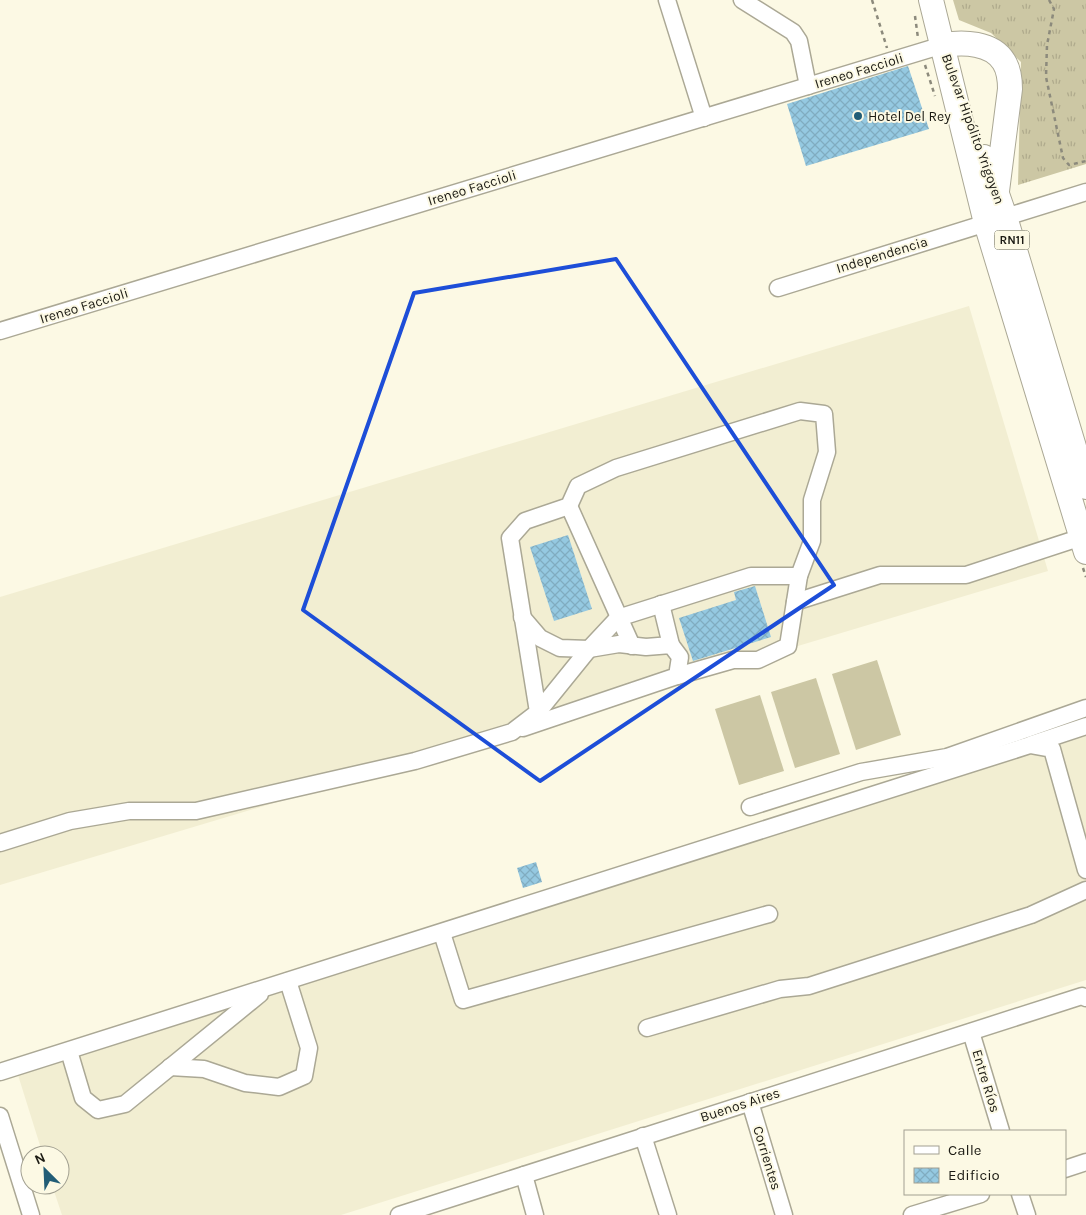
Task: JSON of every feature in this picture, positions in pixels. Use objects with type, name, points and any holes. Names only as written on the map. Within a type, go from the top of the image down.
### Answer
[{"type":"highway","name":"RN11","points":[[931,0],[943,45],[971,43],[989,49],[1004,62],[1009,75],[1010,89],[994,210]]},
{"type":"highway","name":"Bulevar Hipólito Yrigoyen","points":[[943,45],[994,210],[1072,438],[1086,487]]},
{"type":"highway","name":"Bulevar Hipólito Yrigoyen","points":[[1072,438],[1084,544]]},
{"type":"street","points":[[667,0],[704,118]]},
{"type":"street","points":[[742,0],[793,32],[798,42],[808,86]]},
{"type":"street","name":"Ireneo Faccioli","points":[[0,331],[943,45]]},
{"type":"street","points":[[994,210],[1086,180]]},
{"type":"street","points":[[994,210],[1086,192]]},
{"type":"street","name":"Independencia","points":[[778,288],[994,210]]},
{"type":"street","points":[[0,843],[70,821],[129,811],[196,811],[415,761],[512,732],[677,676],[733,660],[758,660],[788,646],[799,576],[812,541],[812,500],[827,452],[824,414],[800,411],[616,468],[578,486],[569,506],[525,522],[510,538],[538,712]]},
{"type":"street","points":[[569,506],[632,646]]},
{"type":"street","points":[[795,602],[880,575],[966,575],[1084,544]]},
{"type":"street","points":[[512,732],[538,712],[588,650],[618,618],[751,576],[799,576]]},
{"type":"street","points":[[661,604],[671,645],[680,657],[677,676]]},
{"type":"street","points":[[522,617],[540,638],[560,648],[588,650],[619,644],[646,647],[671,645]]},
{"type":"street","points":[[750,807],[861,772],[947,758],[1086,708]]},
{"type":"street","points":[[0,1072],[442,933],[1086,726]]},
{"type":"street","points":[[1030,745],[1052,749],[1086,870]]},
{"type":"street","points":[[647,1028],[780,989],[809,986],[1031,915],[1086,890]]},
{"type":"street","points":[[442,933],[462,1000],[769,914]]},
{"type":"street","points":[[170,1067],[204,1069],[246,1083],[279,1087],[304,1076],[309,1048],[288,981]]},
{"type":"street","points":[[69,1051],[83,1098],[98,1110],[125,1104],[266,988]]},
{"type":"street","name":"Buenos Aires","points":[[399,1215],[1084,997]]},
{"type":"street","name":"Entre Ríos","points":[[971,1032],[1001,1130]]},
{"type":"street","name":"Corrientes","points":[[750,1102],[784,1215]]},
{"type":"street","points":[[0,1116],[31,1215]]},
{"type":"street","points":[[643,1136],[668,1215]]},
{"type":"street","points":[[1066,1168],[1086,1162]]},
{"type":"street","points":[[524,1175],[535,1215]]},
{"type":"street","points":[[912,1215],[978,1195]]},
{"type":"street","points":[[1020,1195],[1027,1215]]},
{"type":"path","points":[[872,0],[891,61]]},
{"type":"path","points":[[1049,0],[1054,9],[1047,45],[1046,77],[1063,158],[1069,165],[1086,161]]},
{"type":"highlighted area","points":[[616,259],[834,585],[540,781],[303,610],[414,293]]},
{"type":"shaded area","points":[[969,306],[1048,571],[0,885],[0,597]]},
{"type":"shaded area","points":[[1086,720],[1086,980],[341,1215],[62,1215],[55,1195],[70,1195],[70,1145],[40,1145],[13,1059]]},
{"type":"green space","points":[[953,0],[1086,0],[1086,164],[1018,185],[1021,62],[991,33],[959,20]]},
{"type":"green space","points":[[877,660],[901,735],[856,750],[832,674]]},
{"type":"green space","points":[[816,678],[840,754],[795,768],[771,692]]},
{"type":"green space","points":[[760,695],[784,771],[739,785],[715,709]]},
{"type":"building","name":"Hotel Del Rey","points":[[908,66],[929,129],[806,166],[787,104]]},
{"type":"building","points":[[568,535],[592,609],[554,621],[530,547]]},
{"type":"building","points":[[755,586],[771,637],[693,661],[679,618],[736,600],[734,592]]},
{"type":"building","points":[[536,862],[542,882],[523,888],[517,868]]},
{"type":"place","name":"Hotel Del Rey","points":[[858,116]]}]
